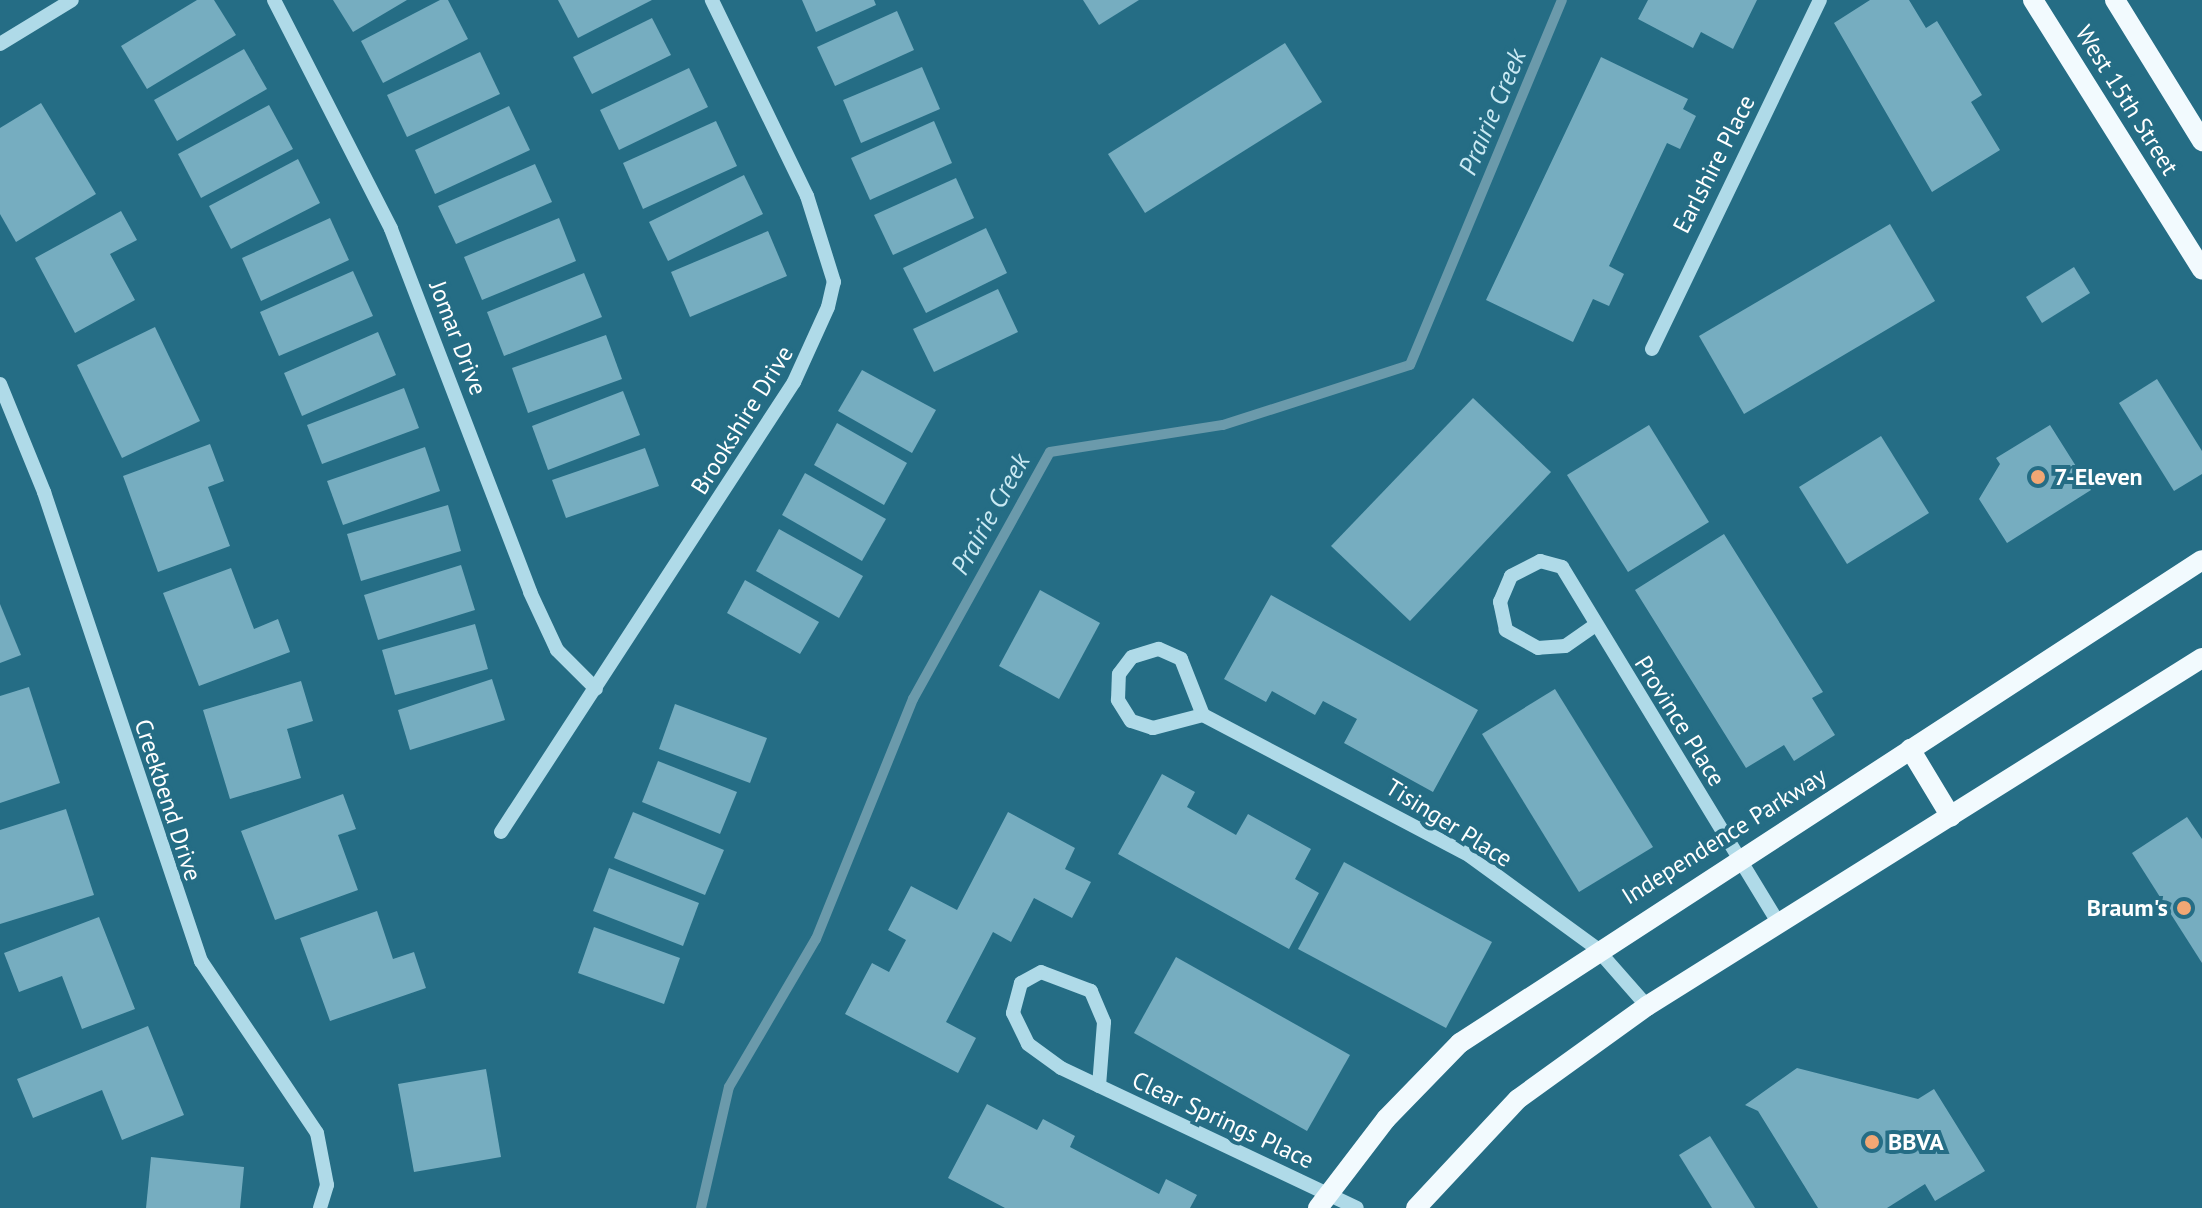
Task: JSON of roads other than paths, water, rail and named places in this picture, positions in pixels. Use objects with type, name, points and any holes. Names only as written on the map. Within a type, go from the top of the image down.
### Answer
[{"type":"main road","name":"West 15th Street","points":[[2033,0],[2202,269]]},
{"type":"main road","name":"West 15th Street","points":[[2115,0],[2202,141]]},
{"type":"main road","name":"Independence Parkway","points":[[1323,1201],[1386,1119],[1460,1043],[1596,948],[2202,560]]},
{"type":"main road","points":[[1416,1208],[1518,1099],[1647,1006],[2202,658]]},
{"type":"main road","points":[[1910,749],[1951,817]]},
{"type":"street","points":[[0,44],[52,5],[72,0]]},
{"type":"street","name":"Jomar Drive","points":[[274,0],[391,229],[530,592],[557,650],[596,689]]},
{"type":"street","name":"Brookshire Drive","points":[[501,832],[794,382],[834,282],[807,196],[712,0]]},
{"type":"street","name":"Earlshire Place","points":[[1652,349],[1820,0]]},
{"type":"street","name":"Creekbend Drive","points":[[0,384],[44,492],[201,961],[317,1133],[327,1185],[320,1208]]},
{"type":"street","name":"Province Place","points":[[1594,626],[1565,646],[1538,648],[1506,630],[1500,602],[1511,576],[1540,561],[1562,567],[1581,589],[1594,626],[1741,857],[1778,922]]},
{"type":"street","points":[[1159,649],[1170,654],[1195,684],[1203,715],[1153,728],[1131,721],[1118,700],[1119,674],[1132,657],[1159,649]]},
{"type":"street","name":"Tisinger Place","points":[[1203,715],[1446,842],[1596,948],[1647,1006]]},
{"type":"street","name":"Clear Springs Place","points":[[1099,1086],[1104,1022],[1091,991],[1041,972],[1021,983],[1013,1013],[1028,1044],[1099,1086],[1323,1201],[1357,1208]]},
{"type":"waterway","name":"Prairie Creek","points":[[701,1208],[729,1087],[816,939],[913,699],[1050,452],[1223,425],[1410,365],[1562,0]]},
{"type":"place","name":"7-Eleven","points":[[2038,477]]},
{"type":"place","name":"Braum's","points":[[2184,908]]},
{"type":"place","name":"BBVA","points":[[1872,1142]]}]
